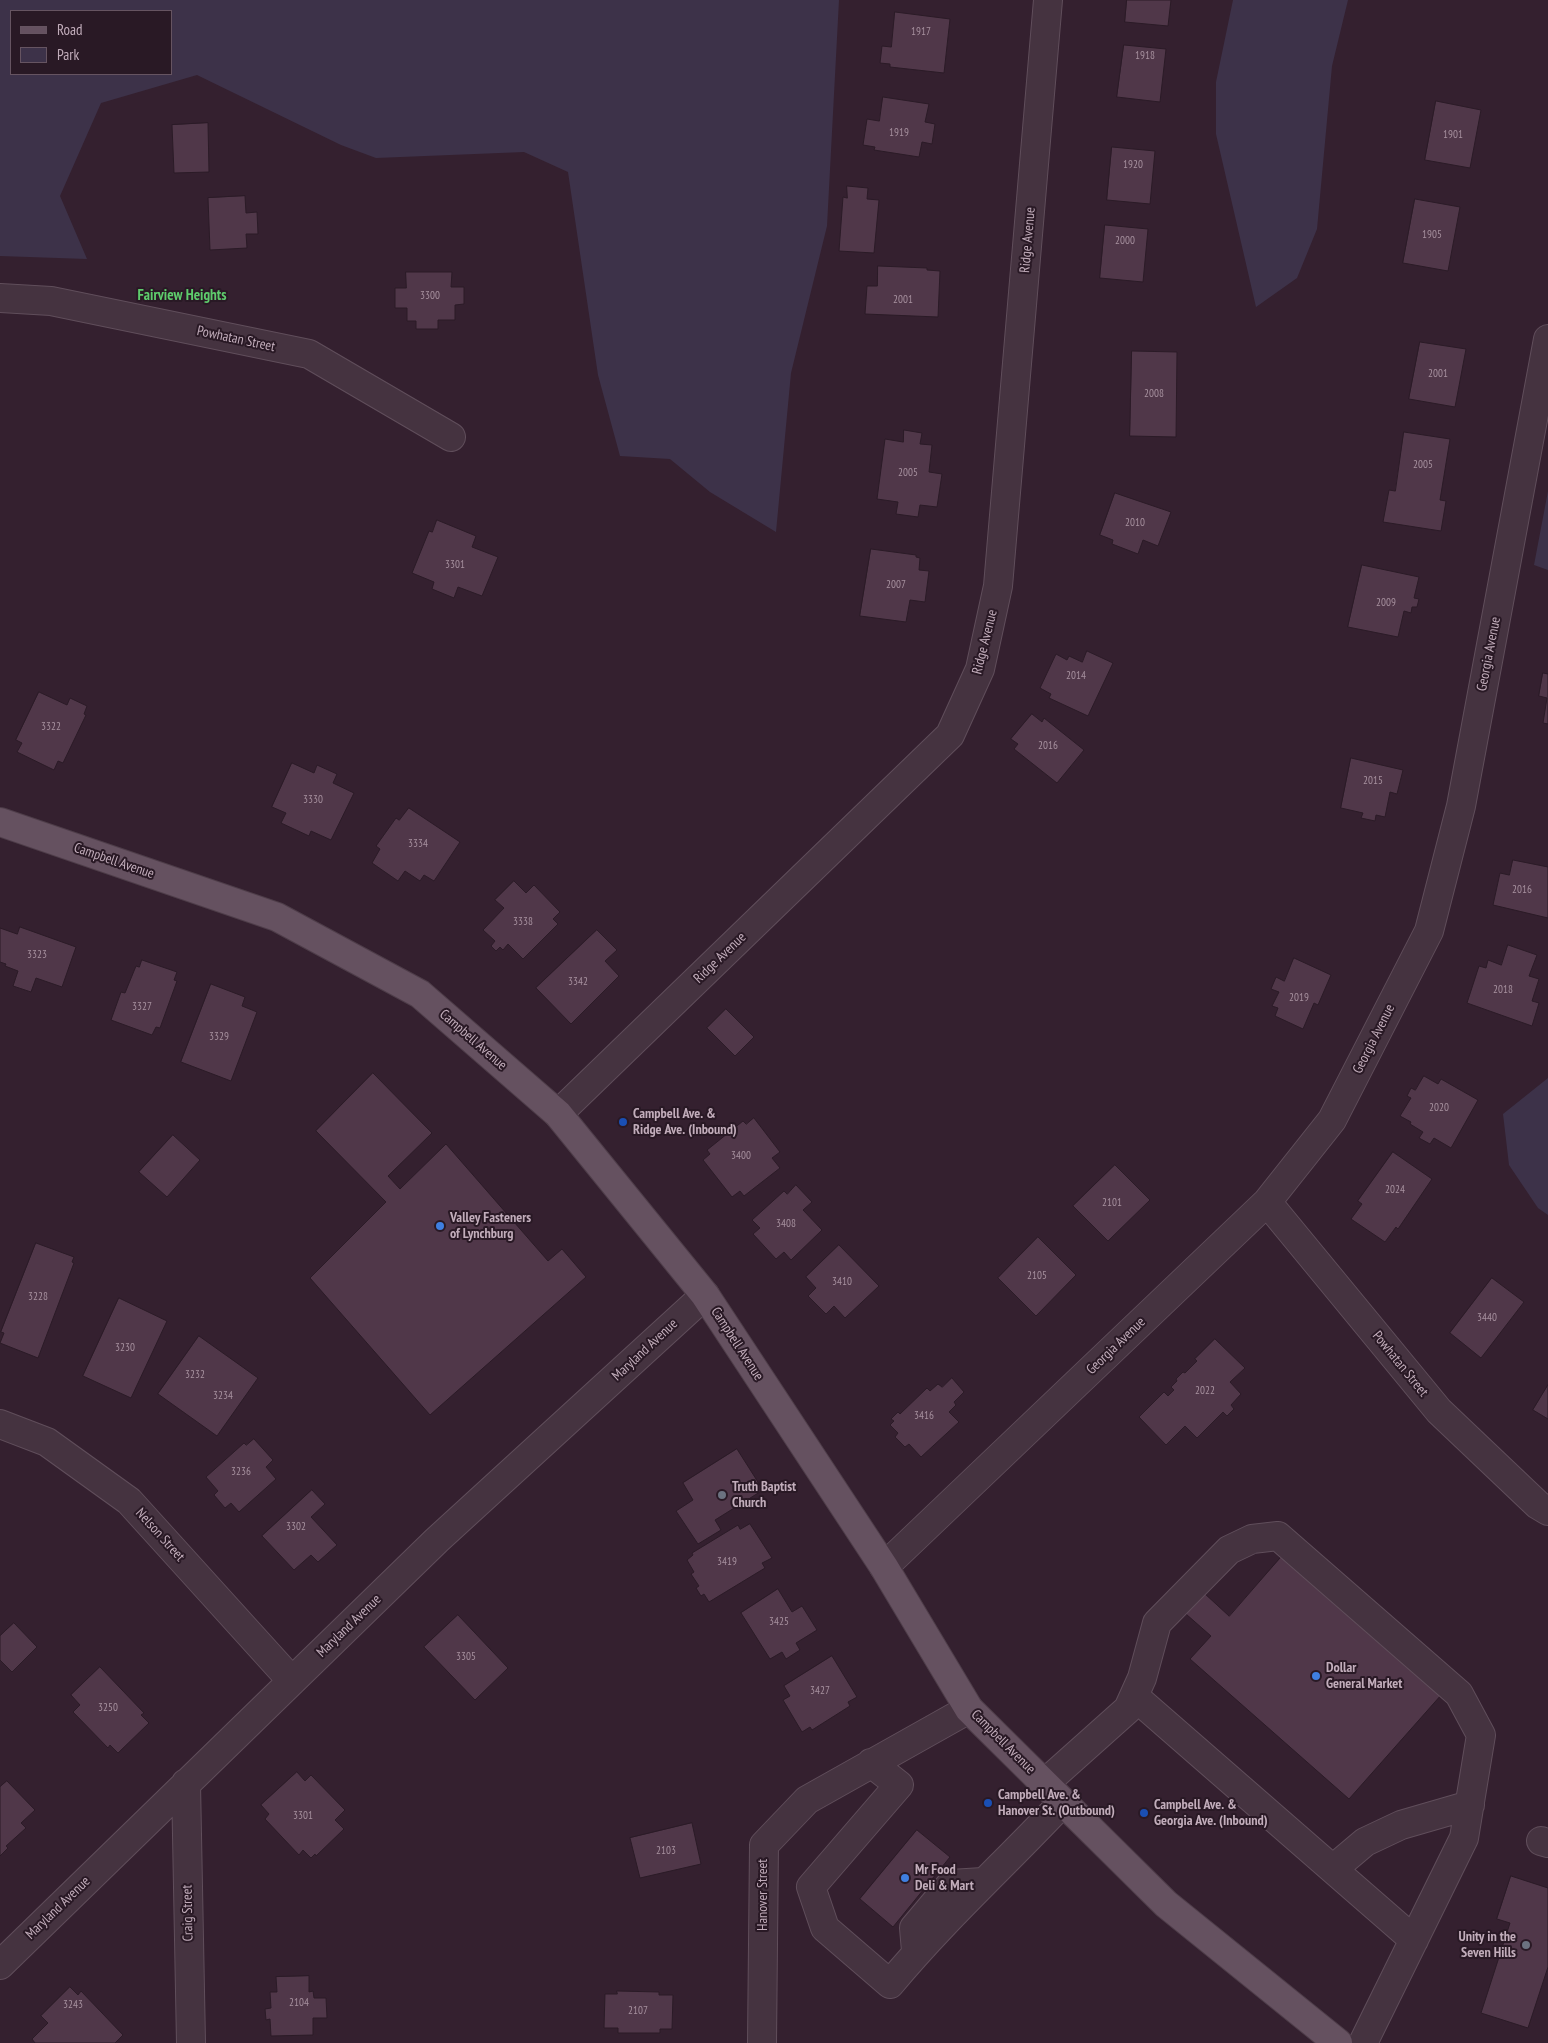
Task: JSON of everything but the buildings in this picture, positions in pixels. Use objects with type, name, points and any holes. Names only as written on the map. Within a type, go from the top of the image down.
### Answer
[{"type":"main road","name":"Campbell Avenue","points":[[0,822],[277,917],[420,994],[558,1114],[705,1295],[884,1567],[969,1709],[1166,1904],[1343,2043]]},
{"type":"street","name":"Ridge Avenue","points":[[558,1114],[950,735],[980,669],[998,586],[1048,0]]},
{"type":"street","name":"Powhatan Street","points":[[0,298],[51,301],[309,354],[451,437]]},
{"type":"street","name":"Georgia Avenue","points":[[884,1567],[1267,1202],[1332,1120],[1429,931],[1461,806],[1548,339]]},
{"type":"street","name":"Powhatan Street","points":[[1267,1202],[1439,1411],[1538,1505],[1548,1511]]},
{"type":"street","name":"Maryland Avenue","points":[[0,1965],[437,1540],[705,1295]]},
{"type":"street","name":"Nelson Street","points":[[0,1424],[47,1442],[128,1501],[292,1681]]},
{"type":"street","points":[[871,1763],[899,1785],[811,1887],[825,1928],[890,1984],[916,1953],[983,1882],[1023,1845],[1054,1793],[1128,1709],[1142,1678],[1157,1623],[1229,1550],[1252,1539],[1278,1536],[1459,1694],[1481,1735],[1464,1838],[1414,1940],[1343,2043]]},
{"type":"street","points":[[1134,1696],[1414,1940]]},
{"type":"street","name":"Hanover Street","points":[[762,2043],[764,1846],[807,1800],[969,1709]]},
{"type":"street","name":"Craig Street","points":[[186,1783],[190,2043]]},
{"type":"street","points":[[1333,1869],[1365,1842],[1401,1825],[1470,1805]]},
{"type":"green space","points":[[0,0],[839,0],[827,226],[791,373],[776,532],[710,492],[670,459],[620,456],[598,375],[568,172],[524,152],[376,158],[341,145],[197,75],[101,103],[60,196],[87,259],[0,256]]},
{"type":"green space","points":[[1233,0],[1348,0],[1332,66],[1317,229],[1297,278],[1256,307],[1216,134],[1216,82]]},
{"type":"green space","points":[[1548,491],[1548,570],[1534,565]]},
{"type":"green space","points":[[1548,1078],[1548,1215],[1538,1208],[1509,1165],[1503,1114]]},
{"type":"place","name":"Campbell Ave. & Ridge Ave. (Inbound)","points":[[623,1122]]},
{"type":"place","name":"Valley Fasteners of Lynchburg","points":[[440,1226]]},
{"type":"place","name":"Truth Baptist Church","points":[[722,1495]]},
{"type":"place","name":"Dollar General Market","points":[[1316,1676]]},
{"type":"place","name":"Campbell Ave. & Hanover St. (Outbound)","points":[[988,1803]]},
{"type":"place","name":"Campbell Ave. & Georgia Ave. (Inbound)","points":[[1144,1813]]},
{"type":"place","name":"Mr Food Deli & Mart","points":[[905,1878]]},
{"type":"place","name":"Unity in the Seven Hills","points":[[1526,1945]]},
{"type":"district","name":"Fairview Heights","points":[[182,296]]}]
